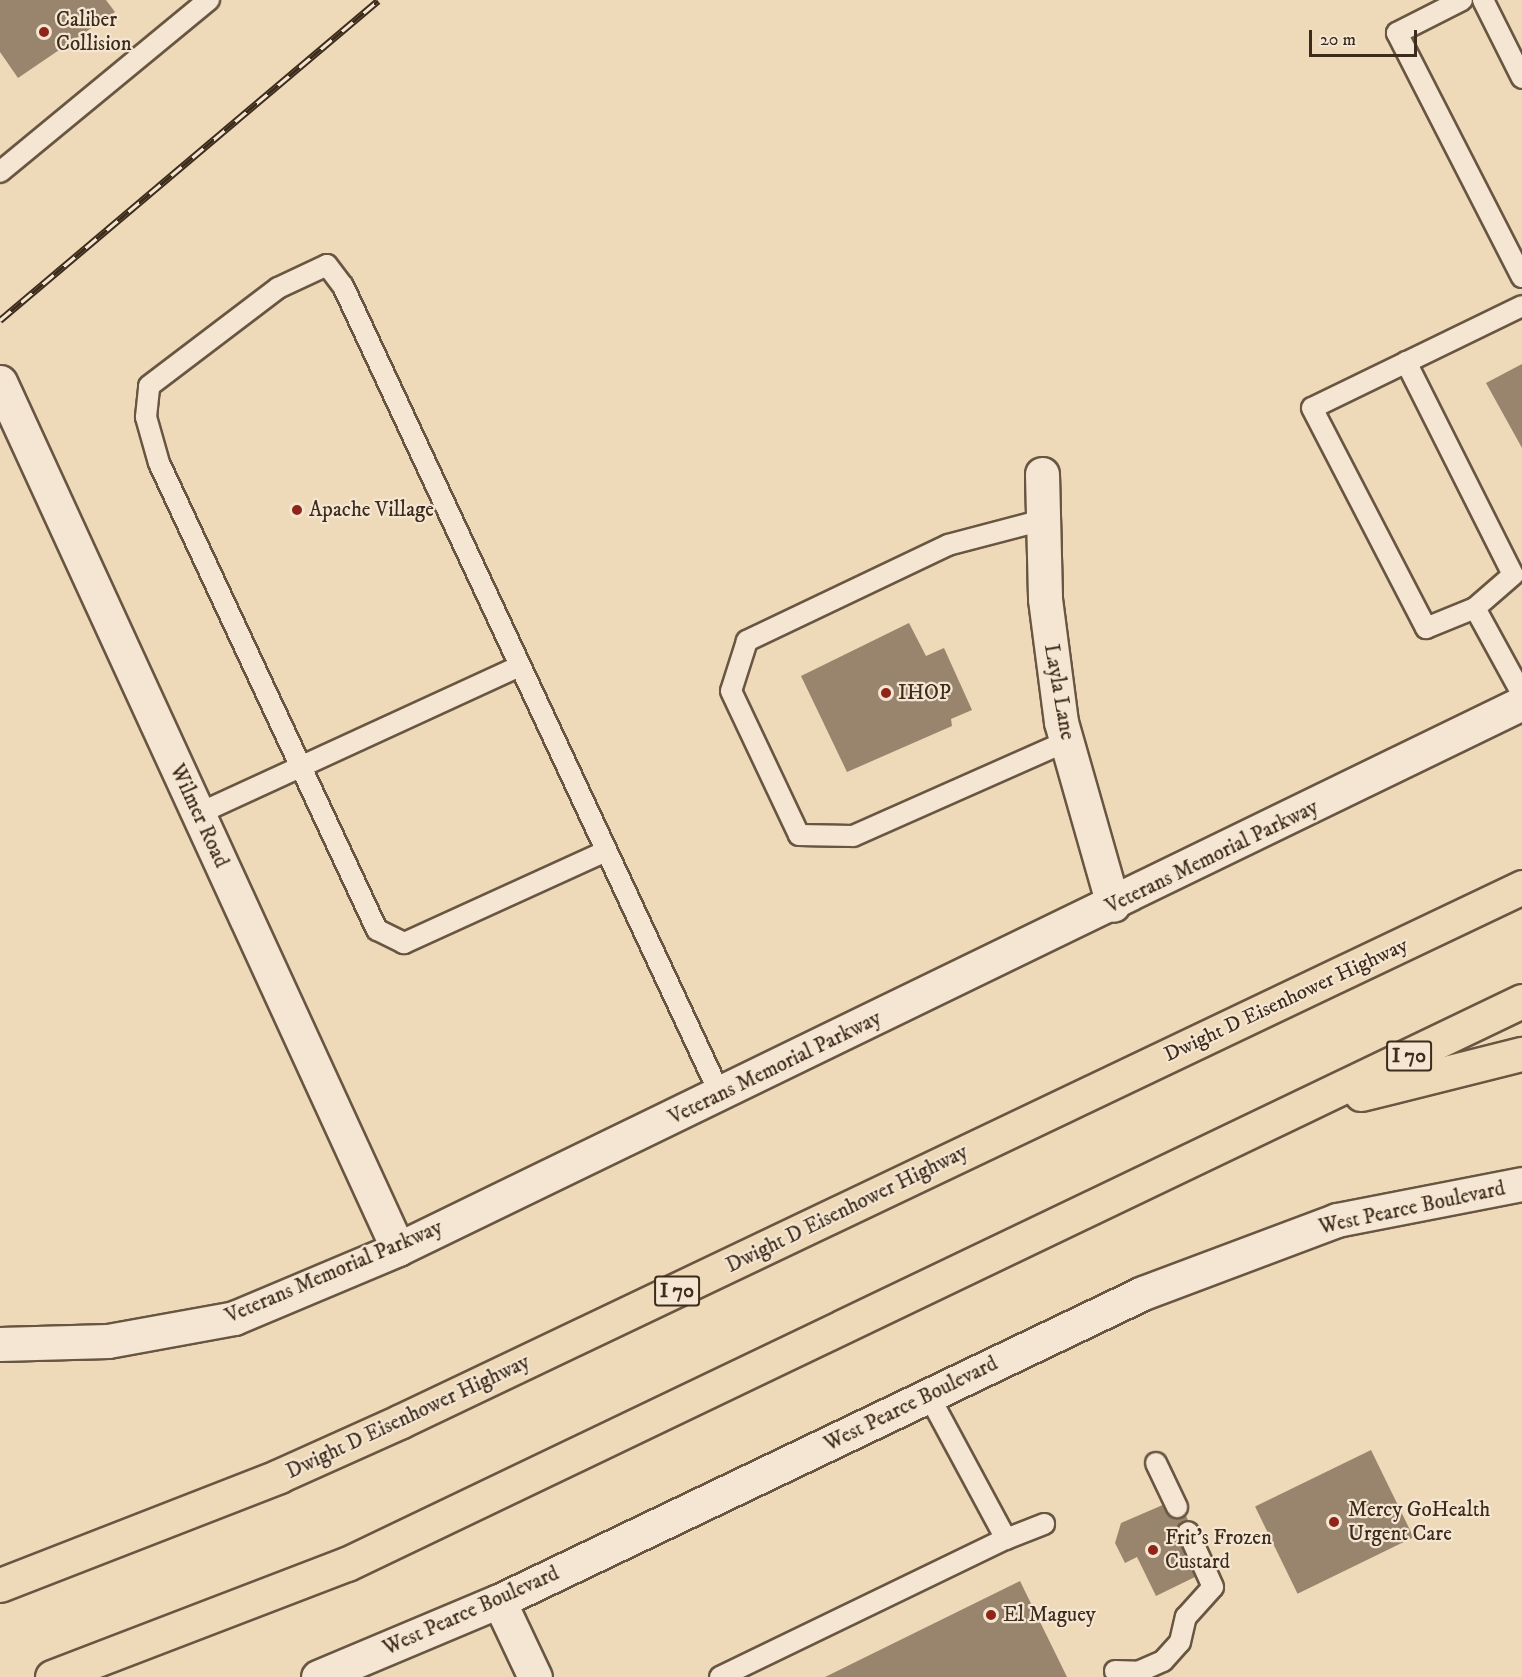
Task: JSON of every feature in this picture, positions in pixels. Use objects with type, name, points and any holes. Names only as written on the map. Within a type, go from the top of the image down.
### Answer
[{"type":"highway","name":"Dwight D Eisenhower Highway","points":[[0,1585],[268,1480],[409,1417],[1522,887]]},
{"type":"highway","name":"I 70","points":[[52,1677],[347,1564],[1522,1001]]},
{"type":"highway","points":[[1296,1110],[1522,1053]]},
{"type":"street","name":"Wilmer Road","points":[[0,382],[398,1249]]},
{"type":"street","name":"Layla Lane","points":[[1042,474],[1045,599],[1067,741],[1113,905]]},
{"type":"street","name":"Veterans Memorial Parkway","points":[[0,1344],[108,1341],[234,1318],[398,1249],[1113,905],[1522,703]]},
{"type":"street","name":"West Pearce Boulevard","points":[[318,1677],[500,1601],[1143,1293],[1337,1220],[1522,1184]]},
{"type":"street","points":[[500,1601],[535,1677]]},
{"type":"lane","points":[[0,172],[209,0]]},
{"type":"lane","points":[[1462,0],[1397,33],[1522,277]]},
{"type":"lane","points":[[1484,0],[1522,78]]},
{"type":"lane","points":[[604,852],[404,943],[376,930],[159,463],[146,417],[149,386],[278,288],[327,265],[343,286],[604,852],[720,1094]]},
{"type":"lane","points":[[1406,362],[1513,576],[1475,608],[1426,628],[1312,408],[1406,362],[1522,306]]},
{"type":"lane","points":[[1043,520],[948,545],[747,641],[731,691],[799,835],[853,836],[1067,741]]},
{"type":"lane","points":[[1475,608],[1522,694]]},
{"type":"lane","points":[[198,814],[518,667]]},
{"type":"lane","points":[[928,1396],[1006,1539]]},
{"type":"lane","points":[[1156,1463],[1177,1507]]},
{"type":"lane","points":[[720,1677],[1006,1539],[1044,1524]]},
{"type":"lane","points":[[1115,1671],[1138,1672],[1163,1661],[1180,1642],[1186,1617],[1214,1587],[1188,1532]]},
{"type":"building","name":"Caliber Collision","points":[[0,0],[106,0],[115,12],[18,78],[0,52]]},
{"type":"building","points":[[1522,364],[1522,448],[1486,383]]},
{"type":"building","name":"IHOP","points":[[909,623],[926,656],[944,648],[972,710],[951,719],[952,726],[847,772],[801,676]]},
{"type":"building","name":"Mercy GoHealth Urgent Care","points":[[1371,1450],[1414,1537],[1298,1594],[1255,1507]]},
{"type":"building","name":"Frit's Frozen Custard","points":[[1165,1504],[1183,1510],[1193,1530],[1199,1575],[1156,1596],[1137,1557],[1125,1563],[1115,1543],[1121,1523]]},
{"type":"building","points":[[1020,1581],[1067,1677],[825,1677]]},
{"type":"railway","points":[[0,320],[378,0]]},
{"type":"place","name":"Caliber Collision","points":[[44,32]]},
{"type":"place","name":"Apache Village","points":[[297,510]]},
{"type":"place","name":"IHOP","points":[[886,693]]},
{"type":"place","name":"Mercy GoHealth Urgent Care","points":[[1334,1522]]},
{"type":"place","name":"Frit's Frozen Custard","points":[[1153,1550]]},
{"type":"place","name":"El Maguey","points":[[991,1615]]}]
